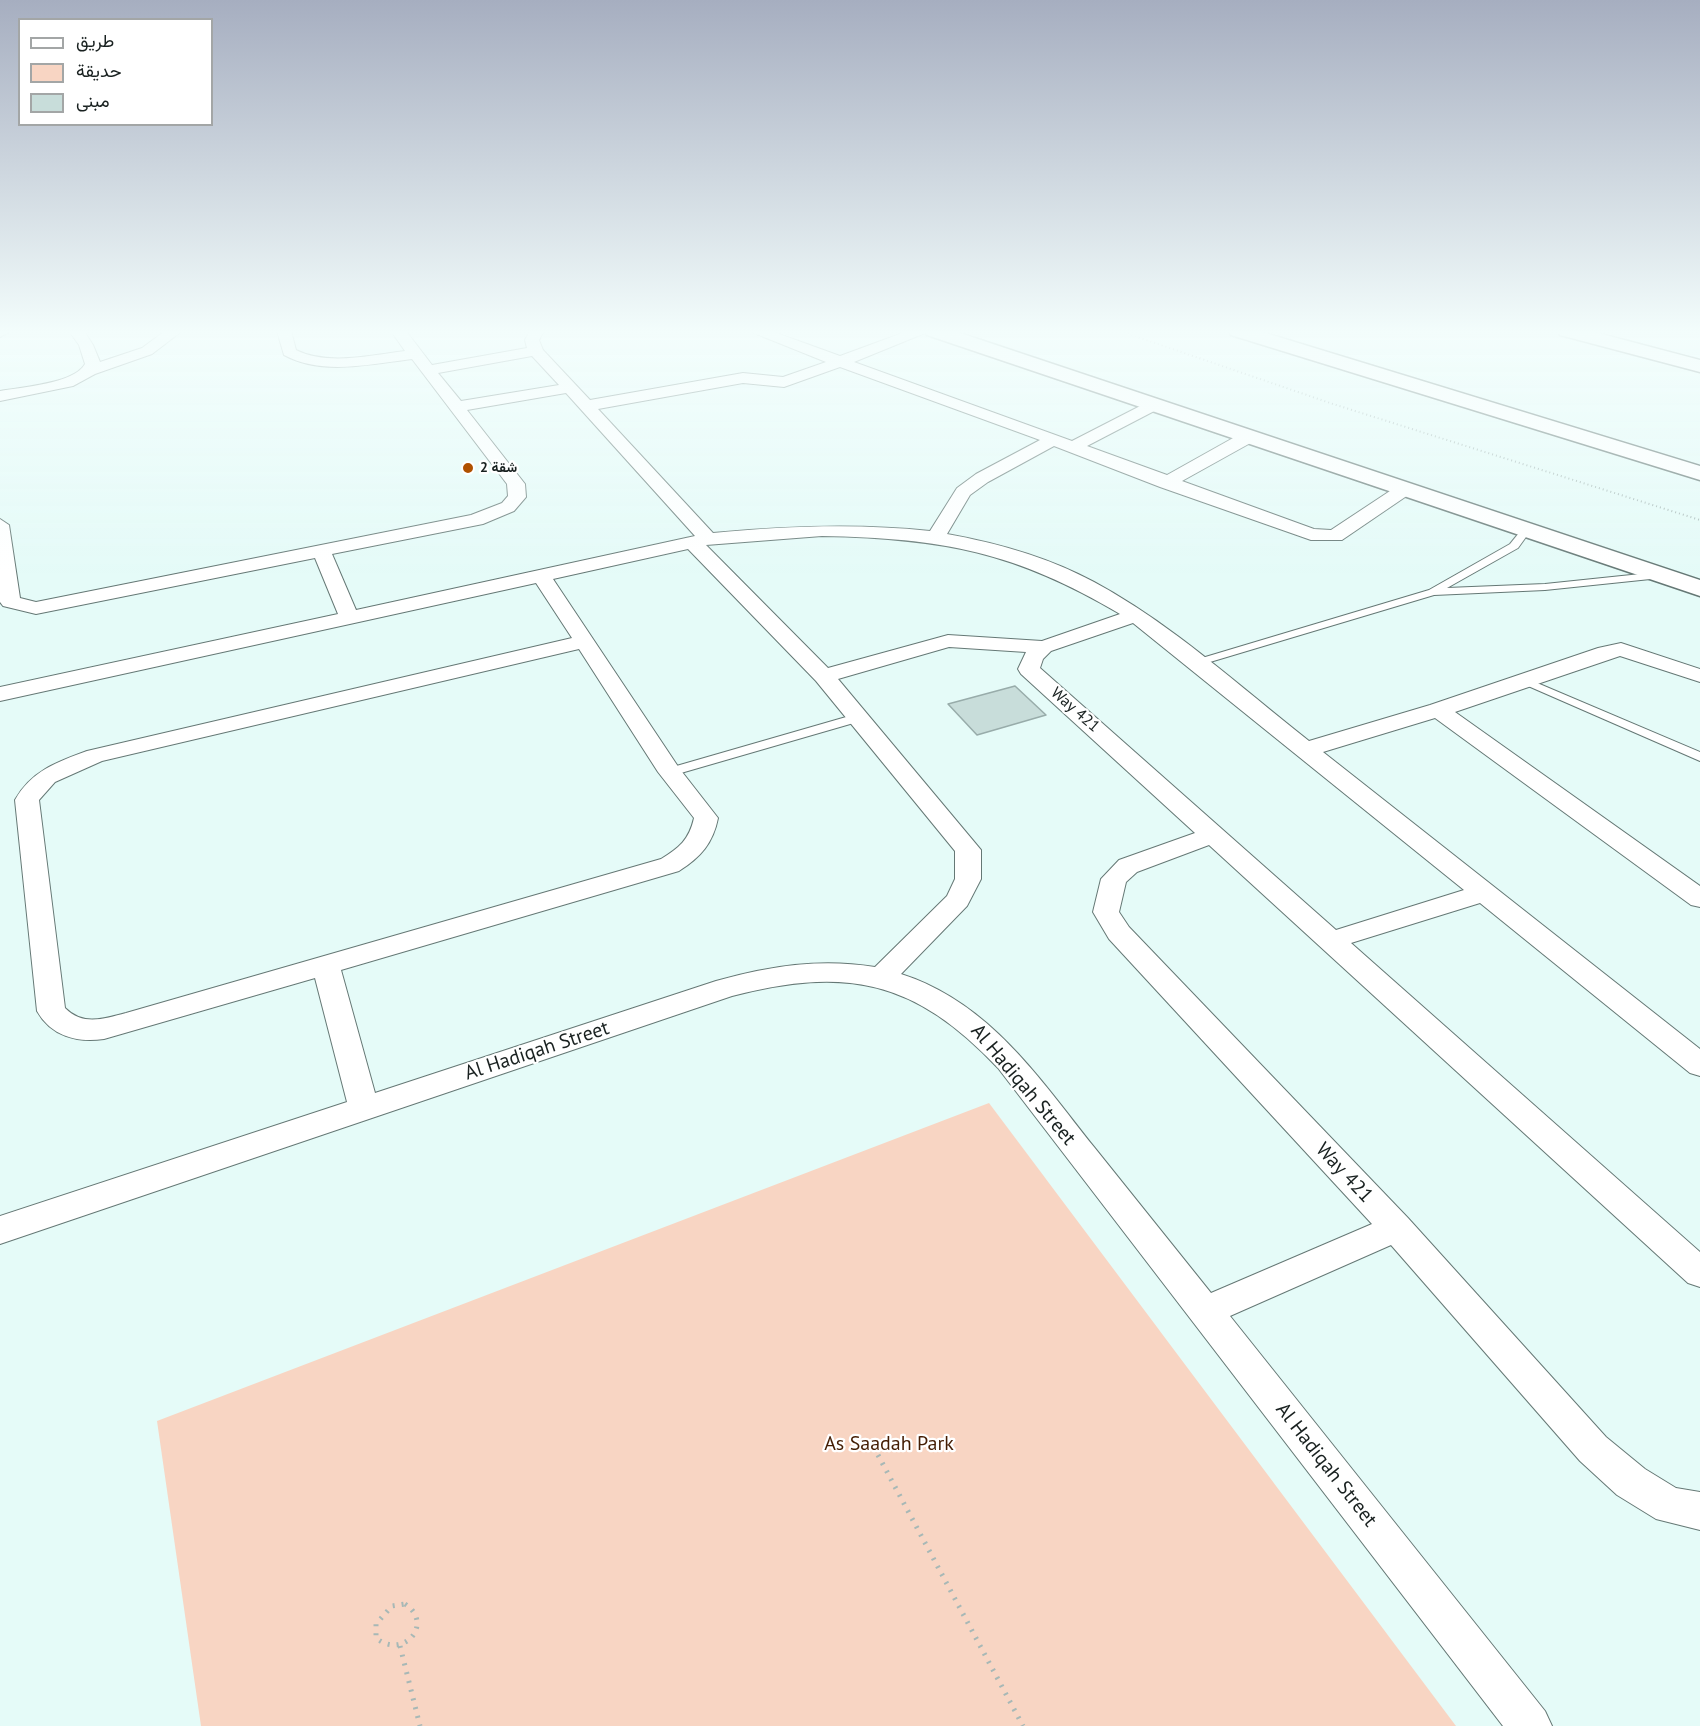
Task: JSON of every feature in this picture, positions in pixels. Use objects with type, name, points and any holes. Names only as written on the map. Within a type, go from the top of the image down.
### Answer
[{"type":"main road","points":[[1173,412],[1700,588]]},
{"type":"main road","points":[[1498,412],[1700,474]]},
{"type":"main road","points":[[1545,412],[1700,459]]},
{"type":"street","points":[[0,525],[10,602],[36,608],[476,520],[508,507],[517,497],[516,484],[460,412]]},
{"type":"street","points":[[591,412],[700,540],[860,717],[968,850],[968,879],[958,900],[881,978]]},
{"type":"street","points":[[971,412],[1166,483],[1322,536],[1335,536],[1406,489]]},
{"type":"street","points":[[1071,448],[1141,412]]},
{"type":"street","points":[[1166,483],[1248,437]]},
{"type":"street","points":[[938,535],[963,492],[982,478],[1051,441]]},
{"type":"street","points":[[0,694],[700,540],[816,530],[879,530],[938,535],[1016,557],[1057,572],[1101,592],[1136,615],[1700,1065]]},
{"type":"street","points":[[321,550],[349,617]]},
{"type":"street","points":[[541,575],[670,772],[706,818],[704,832],[693,851],[670,866],[326,966],[86,1032],[62,1024],[51,1011],[27,800],[32,787],[65,768],[95,756],[583,642]]},
{"type":"street","points":[[824,676],[948,640],[1044,647],[1136,615]]},
{"type":"street","name":"Way 421","points":[[1044,647],[1033,657],[1029,669],[1215,834],[1700,1273]]},
{"type":"street","points":[[1305,750],[1438,710],[1605,652],[1621,649],[1700,676]]},
{"type":"street","points":[[1438,710],[1700,899]]},
{"type":"street","name":"Way 421","points":[[1215,834],[1128,866],[1114,879],[1106,912],[1119,933],[1396,1228],[1593,1449],[1631,1482],[1671,1506],[1700,1511]]},
{"type":"street","points":[[1332,940],[1483,893]]},
{"type":"street","points":[[326,966],[364,1109]]},
{"type":"street","name":"Al Hadiqah Street","points":[[0,1230],[726,988],[787,974],[812,972],[881,978],[898,982],[932,996],[953,1008],[984,1032],[1530,1726]]},
{"type":"street","points":[[1205,1311],[1396,1228]]},
{"type":"lane","points":[[1196,663],[1433,592],[1514,546],[1526,530]]},
{"type":"lane","points":[[1433,592],[1545,587],[1660,575]]},
{"type":"lane","points":[[1523,680],[1700,757]]},
{"type":"lane","points":[[670,772],[860,717]]},
{"type":"path","points":[[1357,412],[1700,520]]},
{"type":"path","points":[[878,1455],[1023,1726]]},
{"type":"path","points":[[405,1604],[416,1611],[419,1623],[412,1637],[400,1646],[385,1646],[376,1638],[375,1631],[376,1624],[385,1611],[392,1606],[405,1604]]},
{"type":"path","points":[[400,1646],[420,1726]]},
{"type":"green space","name":"As Saadah Park","points":[[989,1103],[1456,1726],[201,1726],[157,1421]]},
{"type":"building","points":[[1015,686],[1046,715],[977,735],[948,704]]},
{"type":"place","name":"شقة 2","points":[[468,468]]}]
